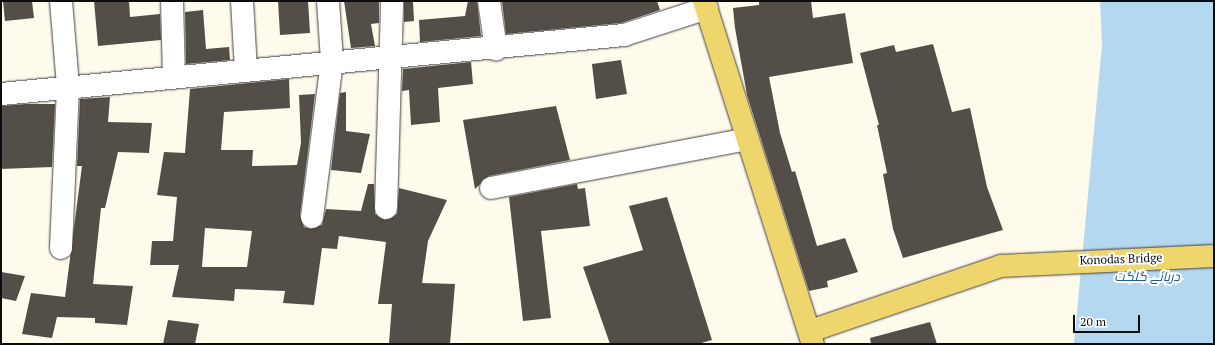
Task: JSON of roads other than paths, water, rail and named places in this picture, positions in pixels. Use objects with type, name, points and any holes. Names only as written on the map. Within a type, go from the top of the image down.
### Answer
[{"type":"main road","points":[[705,5],[812,337]]},
{"type":"main road","name":"Konodas Bridge","points":[[812,337],[982,270],[1028,262],[1214,256]]},
{"type":"street","points":[[61,1],[68,86],[61,248]]},
{"type":"street","points":[[172,1],[174,75]]},
{"type":"street","points":[[242,1],[246,70]]},
{"type":"street","points":[[312,217],[332,60],[328,1]]},
{"type":"street","points":[[386,208],[392,56],[392,1]]},
{"type":"street","points":[[489,1],[496,49]]},
{"type":"street","points":[[1,94],[174,75],[246,70],[332,60],[496,49],[624,35],[705,5]]},
{"type":"street","points":[[491,188],[747,139]]},
{"type":"water","name":"دریائے گلگت","points":[[1100,1],[1214,1],[1214,344],[1074,344],[1102,45]]}]
